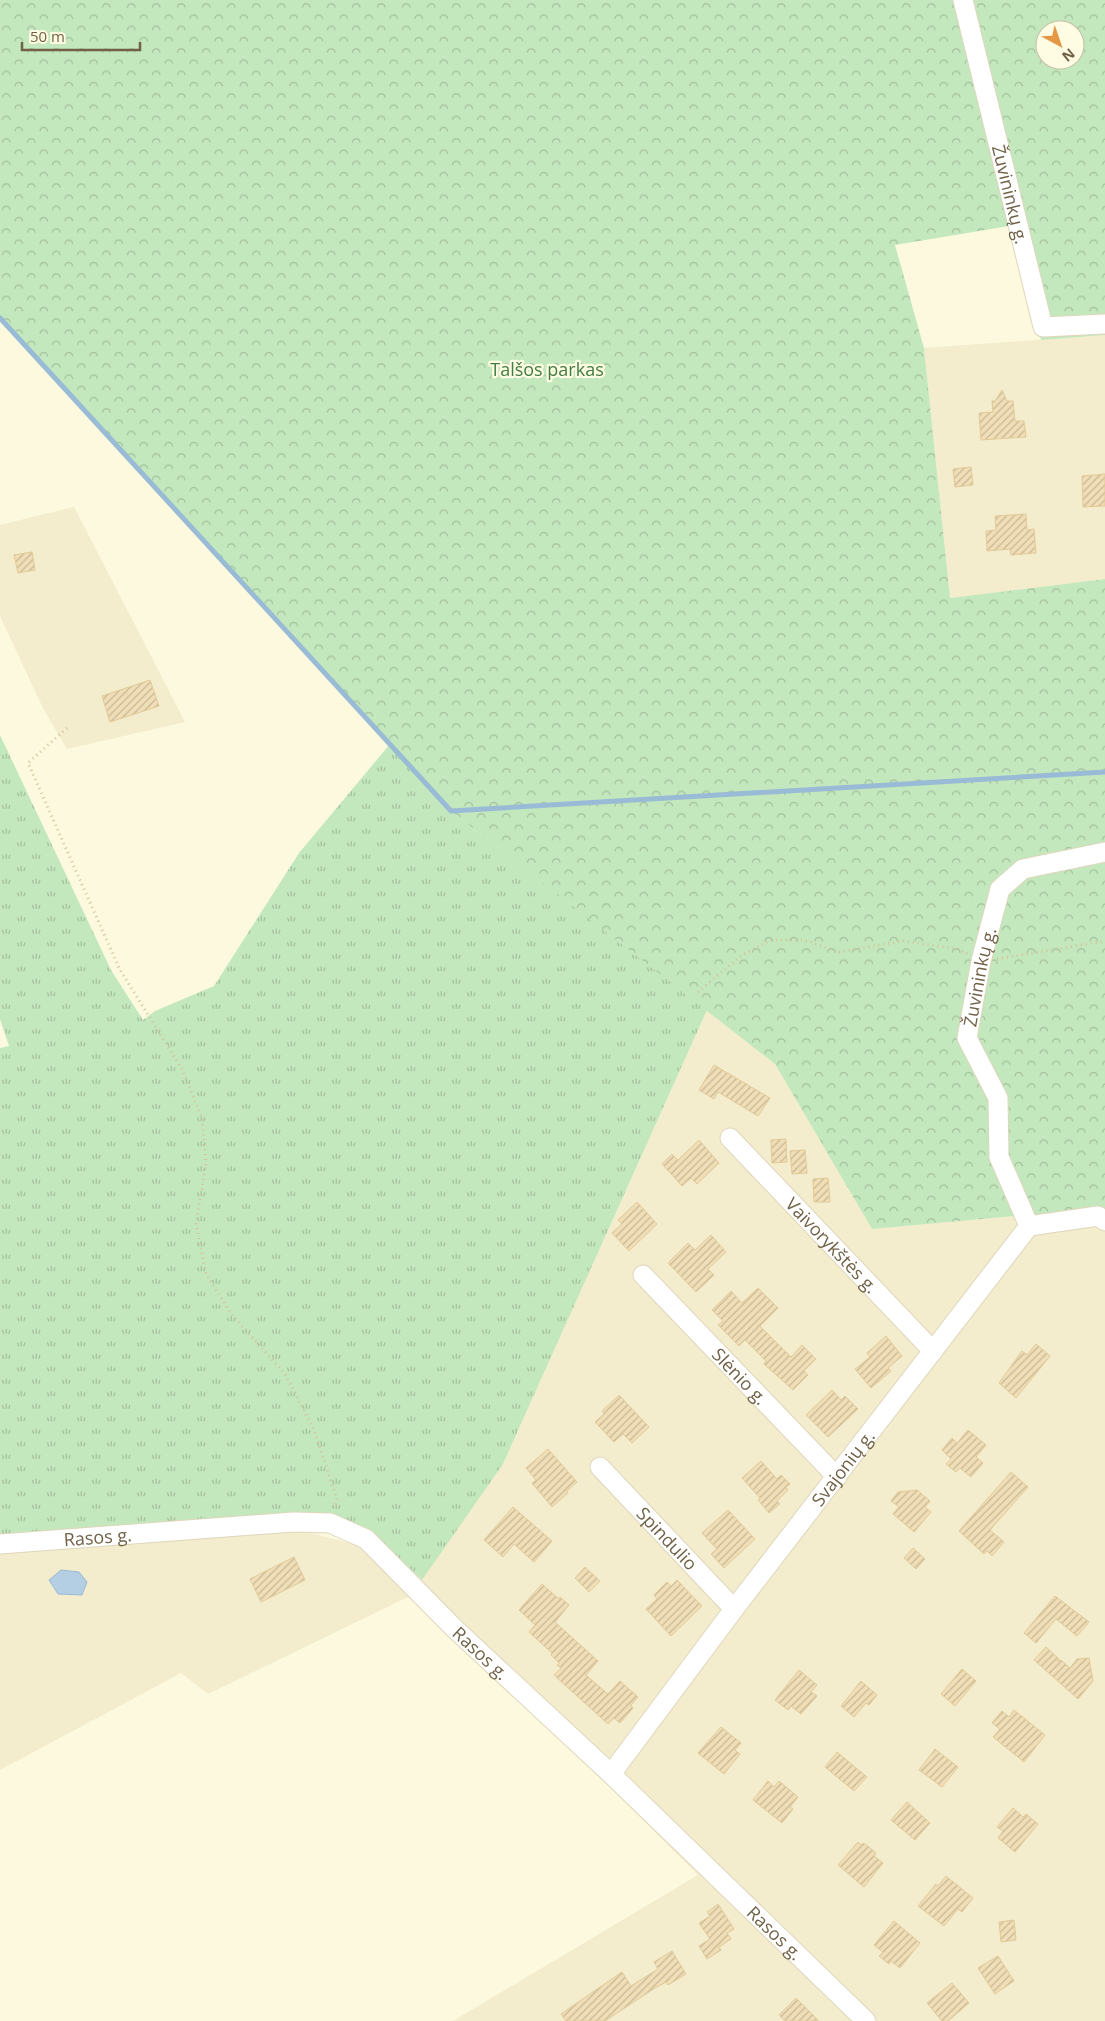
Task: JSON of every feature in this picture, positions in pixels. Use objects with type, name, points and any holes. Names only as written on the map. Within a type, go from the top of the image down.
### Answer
[{"type":"street","name":"Žuvininkų g.","points":[[963,0],[1044,328],[1105,324]]},
{"type":"street","name":"Žuvininkų g.","points":[[1029,1226],[998,1157],[998,1098],[967,1038],[981,961],[1000,889],[1023,869],[1105,852]]},
{"type":"street","name":"Vaivorykštės g.","points":[[730,1138],[933,1351]]},
{"type":"street","points":[[1029,1226],[1098,1216],[1105,1221]]},
{"type":"street","name":"Svajonių g.","points":[[611,1774],[734,1609],[1029,1226]]},
{"type":"street","name":"Slėnio g.","points":[[643,1275],[837,1477]]},
{"type":"street","name":"Spindulio","points":[[600,1467],[734,1609]]},
{"type":"street","name":"Rasos g.","points":[[0,1544],[205,1527],[294,1522],[330,1523],[366,1538],[454,1629],[611,1774],[866,2021]]},
{"type":"path","points":[[67,728],[28,763],[120,970],[181,1067],[202,1118],[206,1164],[196,1223],[206,1274],[232,1315],[286,1374],[314,1430],[337,1499],[330,1523]]},
{"type":"path","points":[[698,992],[742,955],[771,940],[804,940],[839,952],[903,941],[958,949],[981,961],[1105,941]]},
{"type":"shaded area","points":[[1105,335],[1105,579],[950,599],[924,348]]},
{"type":"shaded area","points":[[74,507],[185,722],[67,749],[43,708],[0,616],[0,525]]},
{"type":"shaded area","points":[[707,1010],[775,1064],[872,1229],[1105,1208],[1105,2021],[453,2021],[698,1875],[601,1778],[410,1596],[208,1694],[181,1673],[0,1770],[0,1554],[299,1530],[361,1546],[410,1595],[503,1464]]},
{"type":"green space","name":"Talšos parkas","points":[[0,0],[1105,0],[1105,335],[1041,340],[1009,226],[895,245],[924,348],[950,598],[1105,579],[1105,1208],[872,1229],[775,1064],[451,811],[0,318]]},
{"type":"green space","points":[[0,735],[111,970],[143,1020],[155,1011],[214,986],[299,853],[390,744],[451,811],[707,1010],[503,1464],[422,1580],[382,1542],[354,1523],[331,1516],[0,1536],[0,1048],[9,1046],[0,1019]]},
{"type":"water","points":[[61,1570],[79,1572],[87,1582],[82,1595],[58,1594],[49,1580]]},
{"type":"building","points":[[1002,390],[1007,401],[1013,401],[1015,421],[1024,421],[1026,437],[981,440],[979,413],[993,412],[992,401],[995,401]]},
{"type":"building","points":[[971,467],[973,485],[955,487],[953,469]]},
{"type":"building","points":[[1105,474],[1105,506],[1083,507],[1082,476]]},
{"type":"building","points":[[1026,514],[1027,530],[1034,529],[1036,553],[1011,555],[1010,549],[987,551],[986,531],[996,530],[995,516]]},
{"type":"building","points":[[32,552],[35,570],[18,573],[14,555]]},
{"type":"building","points":[[150,680],[159,706],[110,722],[102,696]]},
{"type":"building","points":[[714,1065],[770,1098],[758,1116],[718,1092],[714,1099],[699,1090]]},
{"type":"building","points":[[786,1139],[787,1162],[772,1163],[771,1140]]},
{"type":"building","points":[[699,1140],[719,1163],[697,1184],[691,1178],[682,1186],[662,1164],[672,1154],[678,1160]]},
{"type":"building","points":[[805,1150],[807,1173],[792,1174],[790,1151]]},
{"type":"building","points":[[828,1178],[830,1202],[814,1202],[813,1179]]},
{"type":"building","points":[[637,1202],[657,1224],[629,1251],[612,1233],[622,1224],[618,1220]]},
{"type":"building","points":[[711,1235],[726,1252],[708,1269],[714,1275],[696,1292],[668,1263],[688,1243],[695,1250]]},
{"type":"building","points":[[758,1288],[778,1308],[760,1326],[791,1357],[802,1345],[816,1359],[804,1371],[808,1375],[793,1390],[764,1364],[766,1361],[745,1340],[739,1346],[718,1325],[723,1321],[712,1310],[731,1291],[742,1303]]},
{"type":"building","points":[[886,1336],[902,1356],[888,1368],[891,1371],[871,1388],[855,1369],[870,1357],[867,1353]]},
{"type":"building","points":[[1036,1344],[1050,1356],[1016,1398],[999,1383],[1022,1351],[1027,1355]]},
{"type":"building","points":[[832,1390],[841,1400],[845,1396],[858,1409],[828,1437],[806,1415]]},
{"type":"building","points":[[619,1395],[649,1427],[632,1443],[623,1434],[614,1442],[595,1422],[604,1414],[602,1411]]},
{"type":"building","points":[[968,1430],[986,1445],[976,1457],[983,1463],[971,1477],[960,1468],[956,1472],[946,1464],[951,1459],[942,1450],[952,1438],[957,1443]]},
{"type":"building","points":[[548,1449],[577,1482],[552,1507],[532,1483],[536,1480],[526,1468]]},
{"type":"building","points":[[761,1461],[777,1479],[781,1475],[790,1484],[786,1487],[788,1490],[777,1501],[780,1504],[769,1513],[758,1500],[760,1498],[742,1478]]},
{"type":"building","points":[[1011,1472],[1028,1487],[990,1530],[1004,1542],[992,1556],[987,1551],[984,1554],[959,1531]]},
{"type":"building","points":[[917,1490],[930,1501],[925,1507],[931,1512],[914,1532],[893,1514],[899,1507],[891,1501],[898,1492]]},
{"type":"building","points":[[513,1507],[552,1541],[534,1562],[514,1544],[503,1557],[484,1540]]},
{"type":"building","points":[[728,1510],[755,1539],[724,1568],[711,1554],[717,1549],[702,1533]]},
{"type":"building","points":[[913,1548],[925,1559],[916,1569],[904,1558]]},
{"type":"building","points":[[294,1557],[305,1580],[261,1602],[250,1579]]},
{"type":"building","points":[[585,1567],[600,1581],[589,1592],[575,1578]]},
{"type":"building","points":[[677,1580],[702,1606],[671,1636],[646,1609],[657,1599],[654,1595],[667,1582],[671,1586]]},
{"type":"building","points":[[542,1584],[569,1605],[555,1622],[598,1661],[586,1675],[608,1694],[620,1681],[638,1697],[631,1705],[633,1708],[620,1723],[614,1718],[608,1724],[554,1675],[561,1668],[557,1665],[559,1663],[551,1655],[552,1653],[529,1632],[535,1625],[519,1610]]},
{"type":"building","points":[[1055,1596],[1089,1622],[1077,1636],[1056,1619],[1036,1643],[1024,1633]]},
{"type":"building","points":[[1046,1647],[1059,1659],[1057,1661],[1061,1660],[1070,1668],[1077,1659],[1089,1658],[1093,1681],[1078,1699],[1034,1660]]},
{"type":"building","points":[[962,1669],[976,1681],[955,1706],[941,1694]]},
{"type":"building","points":[[799,1670],[817,1685],[811,1692],[817,1696],[801,1714],[791,1706],[788,1710],[775,1700]]},
{"type":"building","points":[[861,1681],[877,1695],[869,1705],[866,1703],[854,1717],[841,1706]]},
{"type":"building","points":[[1014,1710],[1045,1735],[1024,1762],[993,1737],[1000,1729],[992,1723],[1002,1711],[1009,1717]]},
{"type":"building","points":[[721,1727],[741,1743],[735,1750],[740,1754],[724,1774],[698,1753]]},
{"type":"building","points":[[935,1749],[958,1767],[942,1787],[919,1770]]},
{"type":"building","points":[[837,1752],[867,1777],[854,1791],[825,1767]]},
{"type":"building","points":[[768,1781],[774,1787],[779,1781],[798,1797],[790,1807],[793,1809],[782,1823],[753,1800]]},
{"type":"building","points":[[907,1802],[930,1823],[915,1840],[891,1820]]},
{"type":"building","points":[[1013,1808],[1023,1817],[1026,1814],[1038,1824],[1015,1852],[998,1838],[1003,1831],[997,1827]]},
{"type":"building","points":[[858,1842],[861,1845],[864,1843],[876,1853],[874,1856],[883,1863],[864,1887],[838,1865]]},
{"type":"building","points":[[946,1876],[973,1898],[962,1912],[958,1909],[944,1926],[918,1906],[936,1884],[938,1886]]},
{"type":"building","points":[[718,1904],[734,1929],[727,1933],[731,1939],[719,1947],[721,1950],[707,1959],[699,1946],[710,1939],[699,1923],[710,1916],[707,1912]]},
{"type":"building","points":[[1014,1920],[1016,1940],[1001,1942],[999,1922]]},
{"type":"building","points":[[894,1921],[920,1943],[900,1968],[891,1961],[889,1964],[879,1956],[883,1952],[874,1945]]},
{"type":"building","points":[[672,1951],[686,1974],[668,1985],[666,1982],[655,1988],[605,2021],[566,2021],[561,2014],[622,1972],[631,1986],[658,1969],[654,1962]]},
{"type":"building","points":[[998,1956],[1014,1981],[995,1994],[978,1968]]},
{"type":"building","points":[[952,1983],[969,2003],[948,2021],[942,2021],[927,2003]]},
{"type":"building","points":[[796,1998],[819,2021],[785,2021],[779,2015]]},
{"type":"waterway","points":[[0,318],[451,811],[1105,772]]}]
